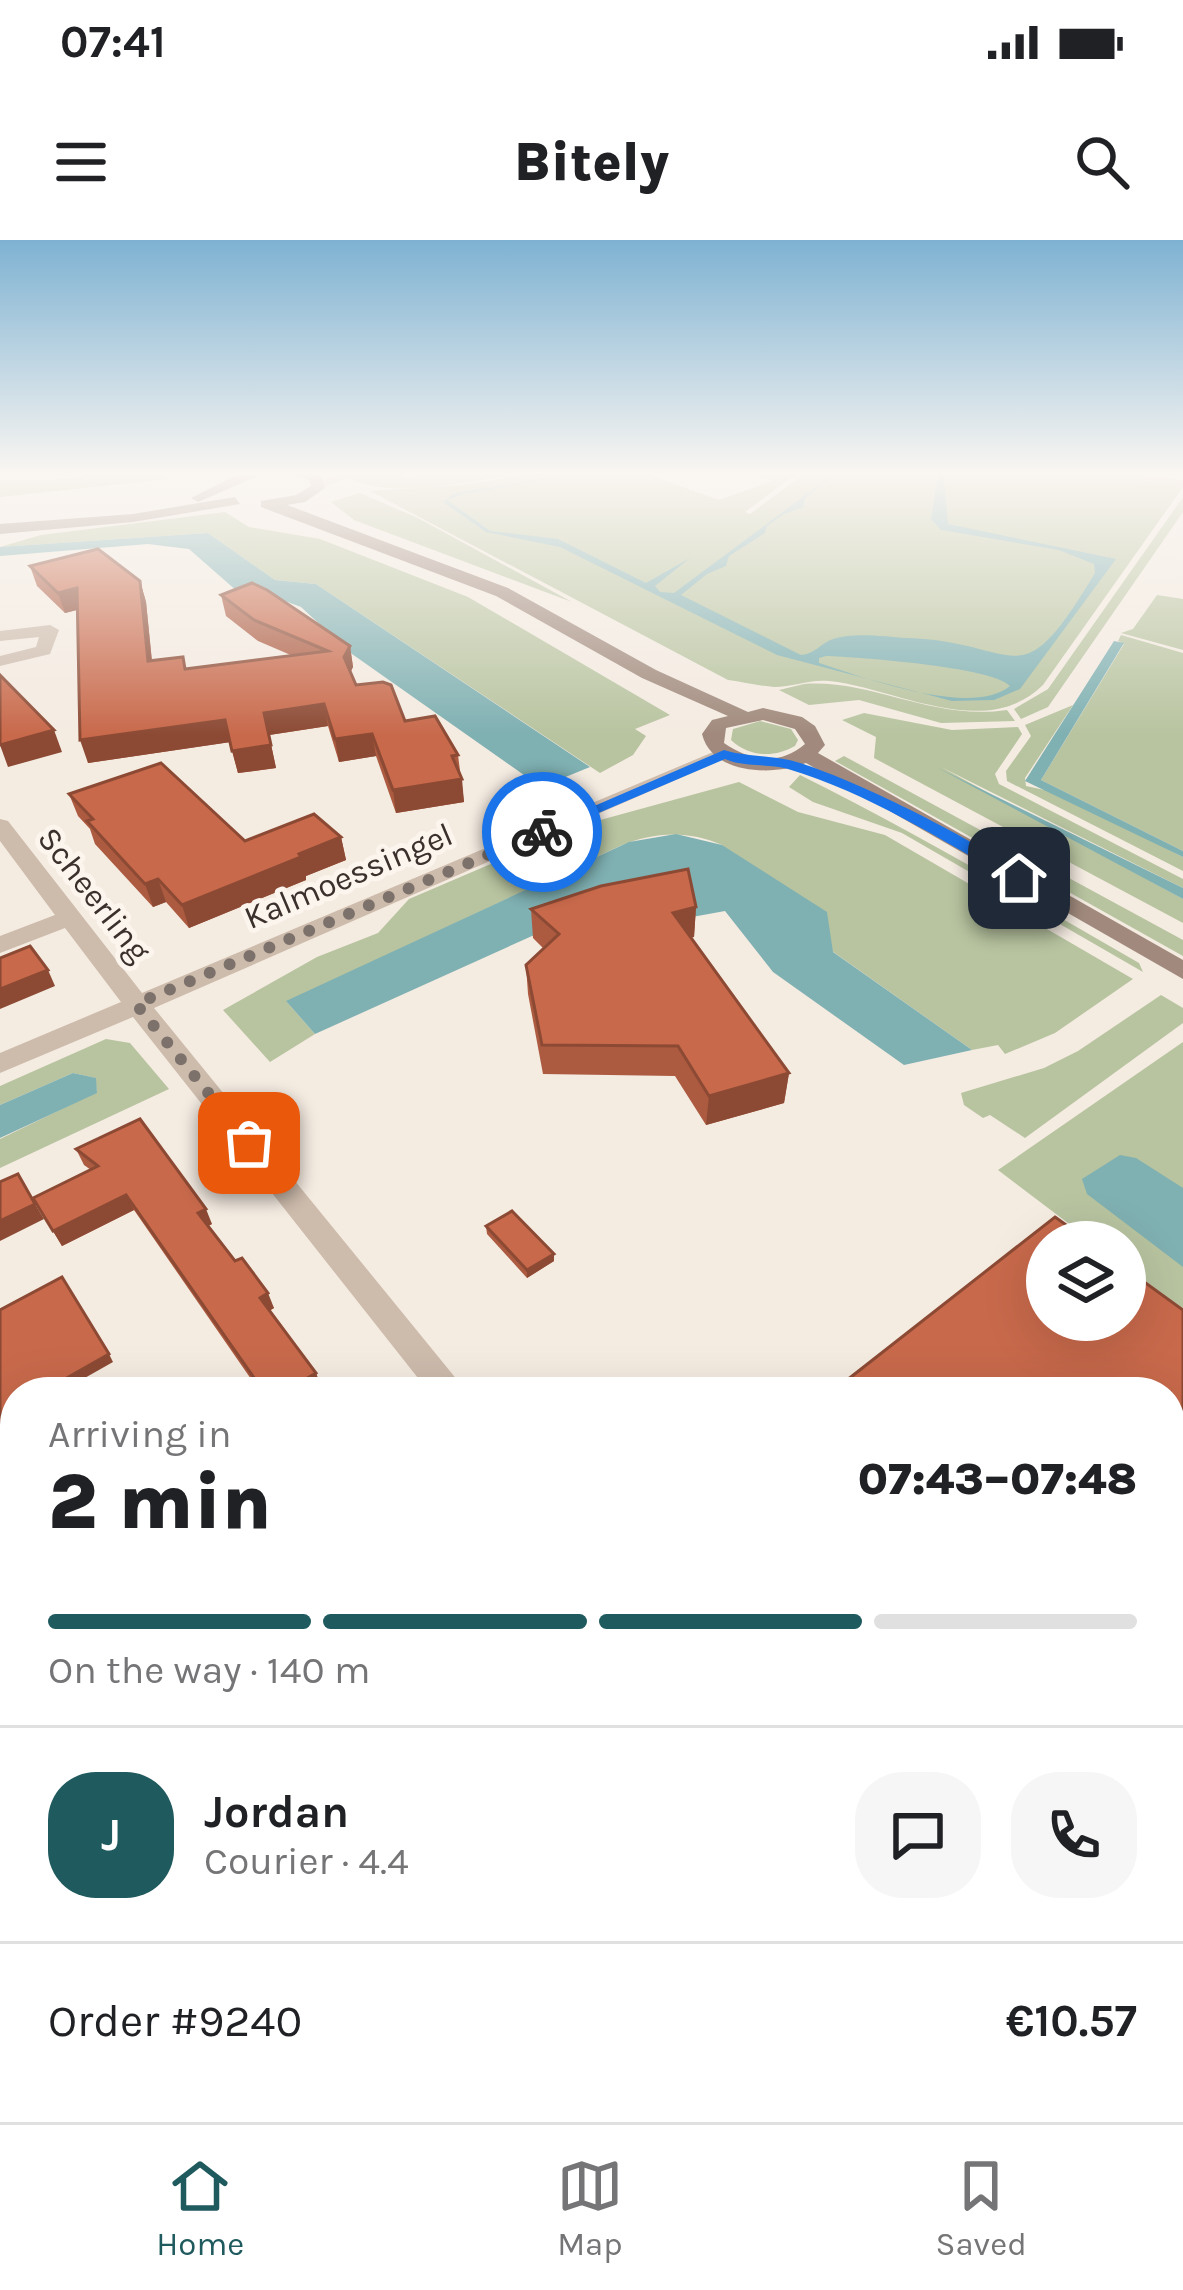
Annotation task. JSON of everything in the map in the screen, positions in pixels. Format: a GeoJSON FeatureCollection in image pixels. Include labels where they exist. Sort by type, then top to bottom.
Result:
{"type":"FeatureCollection","features":[{"type":"Feature","properties":{"kind":"main road"},"geometry":{"type":"LineString","coordinates":[[416,559],[502,592],[649,674],[741,716]]}},
{"type":"Feature","properties":{"kind":"main road"},"geometry":{"type":"LineString","coordinates":[[649,674],[719,724]]}},
{"type":"Feature","properties":{"kind":"main road"},"geometry":{"type":"LineString","coordinates":[[797,760],[815,745],[813,734],[784,717],[741,716],[719,724],[712,734],[715,746],[724,754],[744,762],[797,760],[898,810],[1183,971]]}},
{"type":"Feature","properties":{"kind":"street"},"geometry":{"type":"LineString","coordinates":[[0,636],[50,630],[44,650],[0,661]]}},
{"type":"Feature","properties":{"kind":"street","name":"Kalmoessingel"},"geometry":{"type":"LineString","coordinates":[[0,1064],[724,754]]}},
{"type":"Feature","properties":{"kind":"street","name":"Scheerling"},"geometry":{"type":"LineString","coordinates":[[0,826],[426,1377]]}},
{"type":"Feature","properties":{"kind":"street"},"geometry":{"type":"LineString","coordinates":[[0,945],[69,918]]}},
{"type":"Feature","properties":{"kind":"green space"},"geometry":{"type":"Polygon","coordinates":[[[245,559],[371,559],[468,597],[670,715],[635,729],[646,736],[633,755],[600,773],[316,584],[275,580],[245,559]]]}},
{"type":"Feature","properties":{"kind":"green space"},"geometry":{"type":"Polygon","coordinates":[[[457,559],[493,559],[572,602],[457,559]]]}},
{"type":"Feature","properties":{"kind":"green space"},"geometry":{"type":"Polygon","coordinates":[[[498,559],[1132,559],[1043,685],[1020,701],[995,709],[939,707],[829,681],[774,687],[728,680],[498,559]]]}},
{"type":"Feature","properties":{"kind":"green space"},"geometry":{"type":"Polygon","coordinates":[[[1140,559],[1151,559],[1048,707],[1021,719],[1014,709],[1048,689],[1140,559]]]}},
{"type":"Feature","properties":{"kind":"green space"},"geometry":{"type":"Polygon","coordinates":[[[1157,595],[1183,599],[1183,650],[1121,633],[1133,629],[1157,595]]]}},
{"type":"Feature","properties":{"kind":"green space"},"geometry":{"type":"Polygon","coordinates":[[[1121,635],[1183,653],[1183,851],[1041,780],[1124,644],[1118,641],[1121,635]]]}},
{"type":"Feature","properties":{"kind":"green space"},"geometry":{"type":"Polygon","coordinates":[[[804,684],[854,688],[953,710],[1007,710],[1015,721],[941,723],[859,700],[809,705],[779,690],[804,684]]]}},
{"type":"Feature","properties":{"kind":"green space"},"geometry":{"type":"Polygon","coordinates":[[[1073,705],[1025,778],[1026,786],[1054,792],[1183,857],[1183,871],[1007,781],[1006,771],[1031,736],[1025,725],[1073,705]]]}},
{"type":"Feature","properties":{"kind":"green space"},"geometry":{"type":"Polygon","coordinates":[[[864,713],[952,730],[1018,727],[1022,734],[995,774],[999,784],[1183,879],[1183,888],[941,767],[1183,899],[1183,923],[874,758],[876,737],[842,720],[864,713]]]}},
{"type":"Feature","properties":{"kind":"green space"},"geometry":{"type":"Polygon","coordinates":[[[760,721],[791,729],[798,740],[795,746],[762,754],[731,740],[733,729],[760,721]]]}},
{"type":"Feature","properties":{"kind":"green space"},"geometry":{"type":"Polygon","coordinates":[[[844,756],[1183,940],[1183,956],[835,761],[844,756]]]}},
{"type":"Feature","properties":{"kind":"green space"},"geometry":{"type":"Polygon","coordinates":[[[800,775],[1055,914],[1139,963],[1143,972],[902,833],[813,802],[789,787],[800,775]]]}},
{"type":"Feature","properties":{"kind":"green space"},"geometry":{"type":"Polygon","coordinates":[[[739,782],[798,812],[885,835],[1133,979],[1055,1033],[1005,1054],[998,1045],[972,1050],[832,951],[722,845],[671,835],[620,846],[287,1002],[315,1034],[270,1062],[223,1010],[317,957],[378,933],[409,899],[582,825],[739,782]]]}},
{"type":"Feature","properties":{"kind":"green space"},"geometry":{"type":"Polygon","coordinates":[[[1161,995],[1183,1008],[1183,1023],[1025,1138],[964,1105],[961,1093],[1044,1068],[1161,995]]]}},
{"type":"Feature","properties":{"kind":"green space"},"geometry":{"type":"Polygon","coordinates":[[[106,1039],[130,1043],[169,1089],[0,1168],[0,1139],[97,1092],[95,1078],[73,1073],[0,1105],[0,1086],[106,1039]]]}},
{"type":"Feature","properties":{"kind":"green space"},"geometry":{"type":"Polygon","coordinates":[[[1183,1042],[1183,1309],[1146,1282],[1146,1221],[1065,1221],[998,1170],[1183,1042]]]}},
{"type":"Feature","properties":{"kind":"water"},"geometry":{"type":"Polygon","coordinates":[[[200,559],[245,559],[275,580],[316,584],[590,767],[541,787],[352,654],[301,607],[269,595],[238,592],[200,559]]]}},
{"type":"Feature","properties":{"kind":"water"},"geometry":{"type":"Polygon","coordinates":[[[584,559],[598,559],[646,583],[689,559],[655,586],[660,592],[674,593],[720,559],[728,559],[726,566],[681,595],[801,655],[833,639],[860,635],[945,642],[1016,656],[1032,652],[1049,639],[1069,613],[1095,573],[1094,564],[1081,559],[1116,559],[1020,689],[994,700],[952,701],[918,692],[970,698],[1010,686],[979,673],[866,658],[819,658],[819,663],[872,680],[777,655],[584,559]]]}},
{"type":"Feature","properties":{"kind":"water"},"geometry":{"type":"Polygon","coordinates":[[[1114,641],[1124,643],[1041,780],[1183,851],[1183,857],[1025,781],[1114,641]]]}},
{"type":"Feature","properties":{"kind":"water"},"geometry":{"type":"Polygon","coordinates":[[[938,768],[1183,888],[1183,899],[938,768]]]}},
{"type":"Feature","properties":{"kind":"water"},"geometry":{"type":"Polygon","coordinates":[[[676,834],[722,845],[827,912],[833,952],[972,1050],[904,1065],[773,972],[725,911],[692,917],[599,914],[532,936],[315,1034],[286,1001],[629,842],[676,834]]]}},
{"type":"Feature","properties":{"kind":"water"},"geometry":{"type":"Polygon","coordinates":[[[73,1073],[96,1078],[97,1093],[0,1138],[0,1105],[73,1073]]]}},
{"type":"Feature","properties":{"kind":"water"},"geometry":{"type":"Polygon","coordinates":[[[1120,1155],[1136,1158],[1183,1188],[1183,1267],[1146,1239],[1146,1221],[1123,1221],[1087,1194],[1082,1179],[1120,1155]]]}},
{"type":"Feature","properties":{"kind":"building"},"geometry":{"type":"Polygon","coordinates":[[[59,559],[111,559],[140,581],[148,661],[183,657],[185,669],[328,651],[254,620],[221,595],[252,583],[267,590],[350,646],[344,657],[356,685],[391,685],[405,721],[435,716],[458,755],[452,756],[462,779],[393,790],[372,734],[335,739],[324,704],[264,713],[271,745],[232,751],[225,720],[80,740],[77,588],[58,593],[30,566],[59,559]]]}},
{"type":"Feature","properties":{"kind":"building"},"geometry":{"type":"Polygon","coordinates":[[[0,675],[54,730],[0,745],[0,675]]]}},
{"type":"Feature","properties":{"kind":"building"},"geometry":{"type":"Polygon","coordinates":[[[161,763],[245,841],[314,814],[341,837],[182,905],[158,879],[145,884],[87,821],[93,819],[69,794],[161,763]]]}},
{"type":"Feature","properties":{"kind":"building"},"geometry":{"type":"Polygon","coordinates":[[[688,869],[696,907],[673,913],[789,1073],[709,1096],[678,1046],[542,1045],[526,965],[559,934],[531,909],[601,886],[688,869]]]}},
{"type":"Feature","properties":{"kind":"building"},"geometry":{"type":"Polygon","coordinates":[[[30,946],[48,970],[0,989],[0,958],[30,946]]]}},
{"type":"Feature","properties":{"kind":"building"},"geometry":{"type":"Polygon","coordinates":[[[140,1119],[206,1209],[198,1213],[235,1261],[242,1258],[268,1293],[260,1298],[316,1373],[253,1377],[126,1195],[53,1231],[33,1198],[98,1166],[76,1149],[140,1119]]]}},
{"type":"Feature","properties":{"kind":"building"},"geometry":{"type":"Polygon","coordinates":[[[18,1174],[35,1204],[0,1221],[0,1182],[18,1174]]]}},
{"type":"Feature","properties":{"kind":"building"},"geometry":{"type":"Polygon","coordinates":[[[512,1211],[554,1254],[527,1270],[486,1226],[512,1211]]]}},
{"type":"Feature","properties":{"kind":"building"},"geometry":{"type":"Polygon","coordinates":[[[1026,1240],[1026,1341],[1146,1341],[1146,1283],[1183,1310],[1183,1377],[851,1377],[1026,1240]]]}},
{"type":"Feature","properties":{"kind":"building"},"geometry":{"type":"Polygon","coordinates":[[[62,1277],[109,1354],[68,1377],[0,1377],[0,1310],[62,1277]]]}},
{"type":"Feature","properties":{"kind":"way so far"},"geometry":{"type":"LineString","coordinates":[[249,1143],[136,1004],[542,832]]}},
{"type":"Feature","properties":{"kind":"route"},"geometry":{"type":"LineString","coordinates":[[542,832],[724,754],[744,762],[787,764],[898,810],[1019,878]]}}]}
